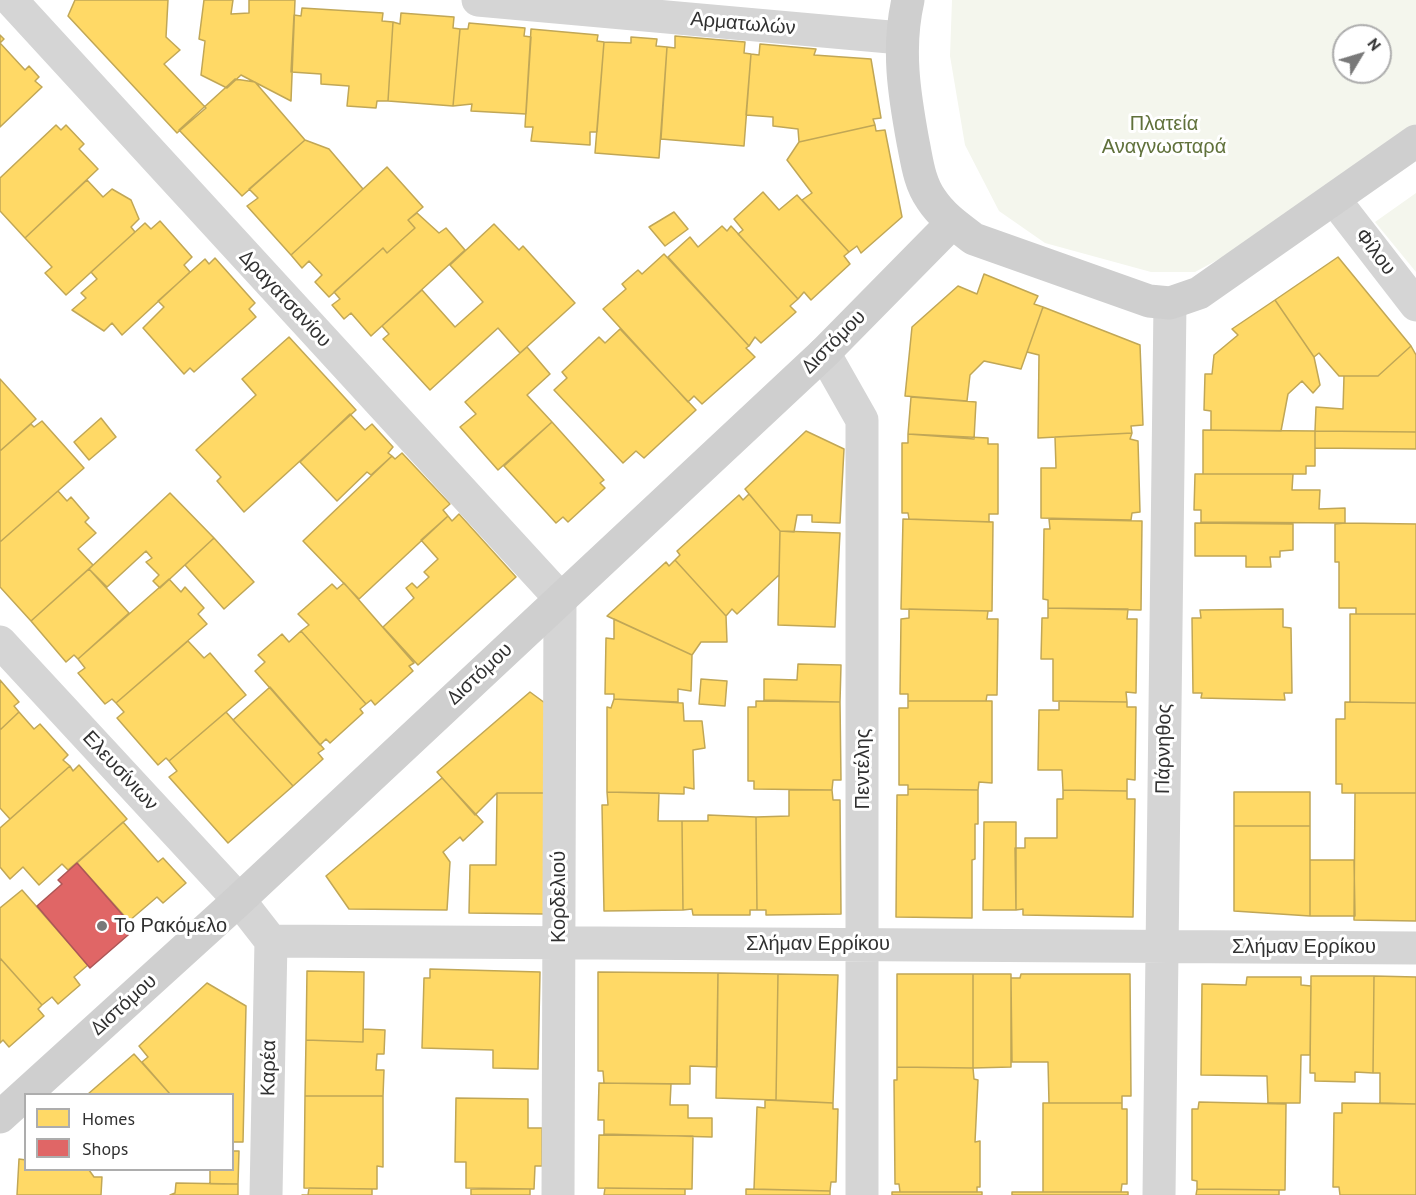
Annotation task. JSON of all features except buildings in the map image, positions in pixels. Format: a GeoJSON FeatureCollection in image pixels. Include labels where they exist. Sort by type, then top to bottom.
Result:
{"type":"FeatureCollection","features":[{"type":"Feature","properties":{"kind":"street","name":"Δραγατσανίου"},"geometry":{"type":"LineString","coordinates":[[11,0],[560,598]]}},
{"type":"Feature","properties":{"kind":"street","name":"Αρματωλών"},"geometry":{"type":"LineString","coordinates":[[478,0],[901,38]]}},
{"type":"Feature","properties":{"kind":"street"},"geometry":{"type":"LineString","coordinates":[[908,0],[901,38],[903,89],[920,177],[930,198],[952,223],[974,239],[1149,301],[1170,303],[1199,294],[1416,141]]}},
{"type":"Feature","properties":{"kind":"street","name":"Φίλου"},"geometry":{"type":"LineString","coordinates":[[1334,199],[1416,305]]}},
{"type":"Feature","properties":{"kind":"street","name":"Διστόμου"},"geometry":{"type":"LineString","coordinates":[[26,1093],[239,900],[824,353],[952,223]]}},
{"type":"Feature","properties":{"kind":"street","name":"Πάρνηθος"},"geometry":{"type":"LineString","coordinates":[[1159,1195],[1170,303]]}},
{"type":"Feature","properties":{"kind":"street","name":"Πεντέλης"},"geometry":{"type":"LineString","coordinates":[[824,353],[862,420],[861,1195]]}},
{"type":"Feature","properties":{"kind":"street","name":"Κορδελιού"},"geometry":{"type":"LineString","coordinates":[[558,1195],[560,598]]}},
{"type":"Feature","properties":{"kind":"street","name":"Ελευσίνιων"},"geometry":{"type":"LineString","coordinates":[[0,642],[239,900]]}},
{"type":"Feature","properties":{"kind":"street"},"geometry":{"type":"LineString","coordinates":[[239,900],[271,941]]}},
{"type":"Feature","properties":{"kind":"street","name":"Σλήμαν Ερρίκου"},"geometry":{"type":"LineString","coordinates":[[271,941],[1416,948]]}},
{"type":"Feature","properties":{"kind":"street","name":"Καρέα"},"geometry":{"type":"LineString","coordinates":[[266,1195],[271,941]]}},
{"type":"Feature","properties":{"kind":"street","name":"Διστόμου"},"geometry":{"type":"LineString","coordinates":[[0,1117],[24,1095]]}},
{"type":"Feature","properties":{"kind":"green space","name":"Πλατεία Αναγνωσταρά"},"geometry":{"type":"Polygon","coordinates":[[[952,0],[1416,0],[1416,124],[1245,245],[1195,272],[1151,272],[1045,243],[999,211],[965,145],[950,56],[952,0]]]}},
{"type":"Feature","properties":{"kind":"green space"},"geometry":{"type":"Polygon","coordinates":[[[1416,193],[1416,272],[1375,222],[1416,193]]]}},
{"type":"Feature","properties":{"kind":"place","name":"Το Ρακόμελο"},"geometry":{"type":"Point","coordinates":[102,926]}}]}
